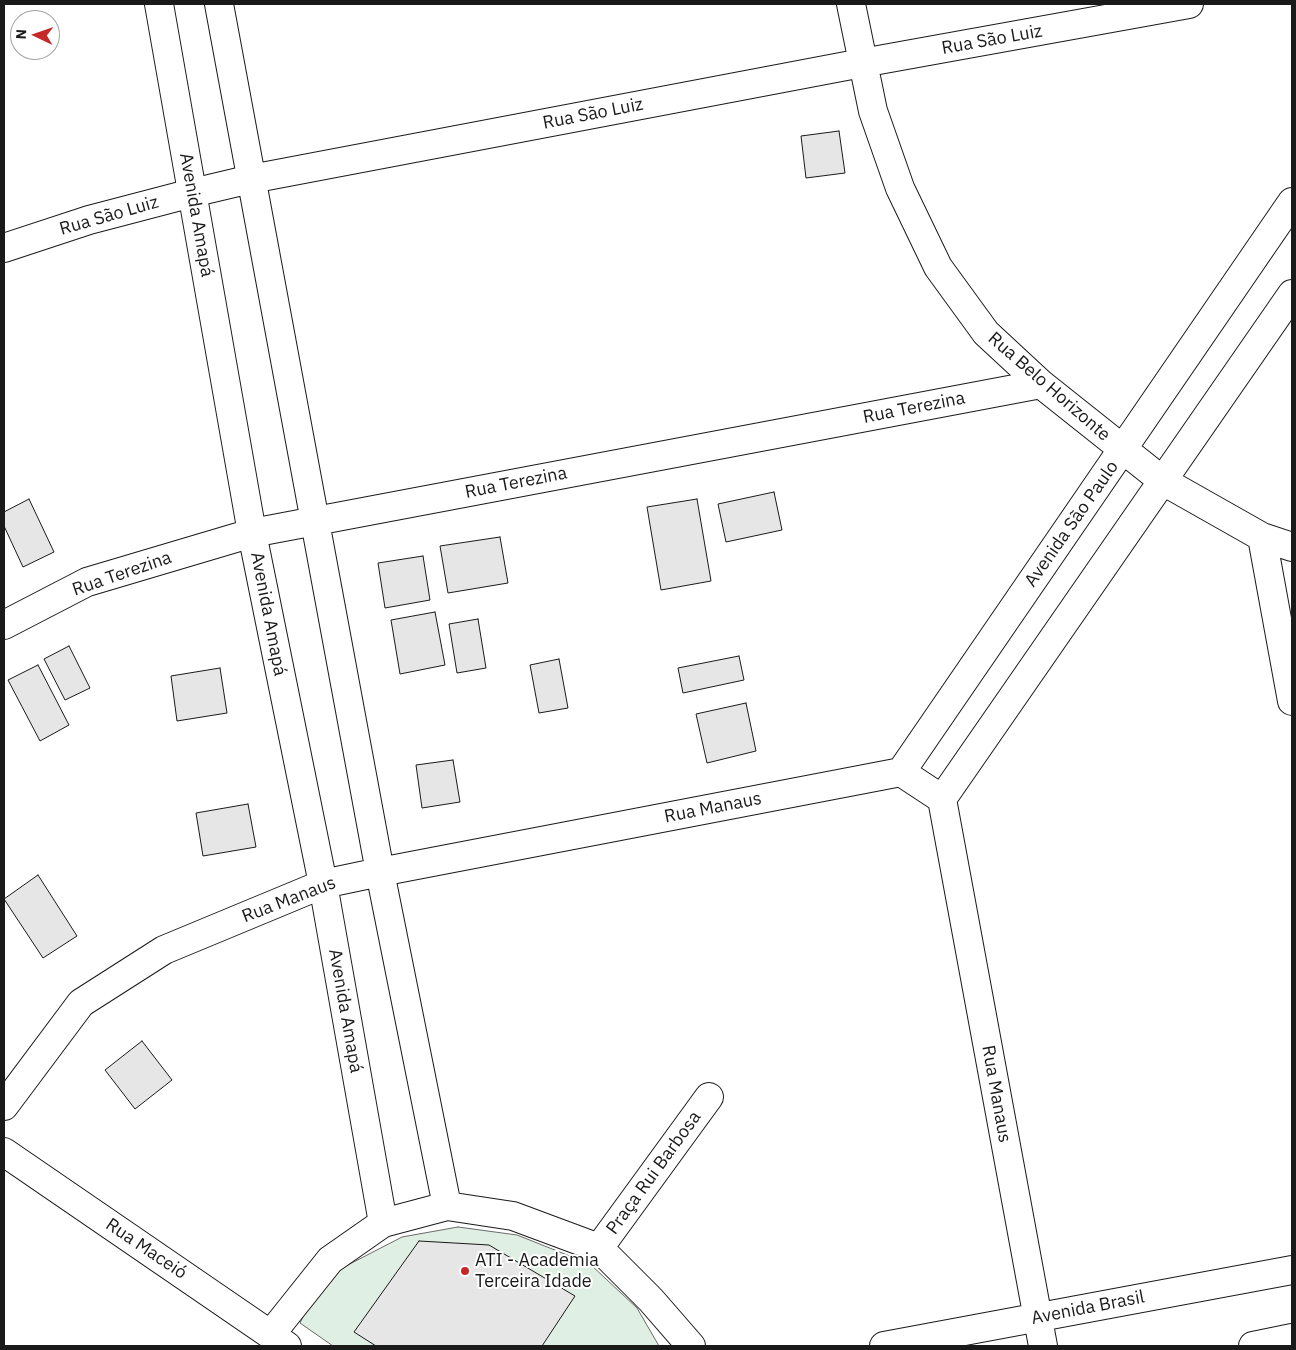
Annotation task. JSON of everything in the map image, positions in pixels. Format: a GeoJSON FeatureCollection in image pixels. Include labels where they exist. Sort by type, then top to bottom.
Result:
{"type":"FeatureCollection","features":[{"type":"Feature","properties":{"kind":"street","name":"Avenida Amapá"},"geometry":{"type":"LineString","coordinates":[[159,4],[252,533],[323,884],[383,1223]]}},
{"type":"Feature","properties":{"kind":"street"},"geometry":{"type":"LineString","coordinates":[[219,4],[380,872],[448,1206]]}},
{"type":"Feature","properties":{"kind":"street","name":"Rua Belo Horizonte"},"geometry":{"type":"LineString","coordinates":[[851,4],[873,111],[900,188],[938,266],[986,334],[1041,384],[1163,481],[1262,538],[1292,547]]}},
{"type":"Feature","properties":{"kind":"street","name":"Rua São Luiz"},"geometry":{"type":"LineString","coordinates":[[4,248],[90,220],[192,192],[251,179],[862,63],[1189,4]]}},
{"type":"Feature","properties":{"kind":"street","name":"Avenida São Paulo"},"geometry":{"type":"LineString","coordinates":[[901,772],[1292,202]]}},
{"type":"Feature","properties":{"kind":"street"},"geometry":{"type":"LineString","coordinates":[[901,772],[942,799],[1292,294]]}},
{"type":"Feature","properties":{"kind":"street","name":"Rua Terezina"},"geometry":{"type":"LineString","coordinates":[[4,625],[87,582],[252,533],[1041,384]]}},
{"type":"Feature","properties":{"kind":"street"},"geometry":{"type":"LineString","coordinates":[[1262,538],[1292,701]]}},
{"type":"Feature","properties":{"kind":"street","name":"Rua Manaus"},"geometry":{"type":"LineString","coordinates":[[4,1106],[81,1003],[164,950],[323,884],[901,772]]}},
{"type":"Feature","properties":{"kind":"street","name":"Rua Manaus"},"geometry":{"type":"LineString","coordinates":[[942,799],[1043,1346]]}},
{"type":"Feature","properties":{"kind":"street","name":"Praça Rui Barbosa"},"geometry":{"type":"LineString","coordinates":[[599,1248],[709,1097]]}},
{"type":"Feature","properties":{"kind":"street","name":"Rua Maceió"},"geometry":{"type":"LineString","coordinates":[[4,1152],[279,1340]]}},
{"type":"Feature","properties":{"kind":"street","name":"Praça Rui Barbosa"},"geometry":{"type":"LineString","coordinates":[[279,1340],[330,1260],[383,1223],[448,1206],[513,1216],[599,1248],[652,1300],[691,1346]]}},
{"type":"Feature","properties":{"kind":"street","name":"Avenida Brasil"},"geometry":{"type":"LineString","coordinates":[[884,1346],[1292,1270]]}},
{"type":"Feature","properties":{"kind":"street"},"geometry":{"type":"LineString","coordinates":[[1253,1346],[1292,1338]]}},
{"type":"Feature","properties":{"kind":"green space"},"geometry":{"type":"Polygon","coordinates":[[[458,1227],[517,1235],[590,1264],[637,1308],[659,1346],[333,1346],[300,1323],[315,1292],[342,1268],[402,1237],[458,1227]]]}},
{"type":"Feature","properties":{"kind":"building"},"geometry":{"type":"Polygon","coordinates":[[[839,131],[845,173],[806,178],[801,136],[839,131]]]}},
{"type":"Feature","properties":{"kind":"building"},"geometry":{"type":"Polygon","coordinates":[[[774,492],[782,530],[726,542],[718,504],[774,492]]]}},
{"type":"Feature","properties":{"kind":"building"},"geometry":{"type":"Polygon","coordinates":[[[29,499],[54,552],[23,567],[4,526],[4,512],[29,499]]]}},
{"type":"Feature","properties":{"kind":"building"},"geometry":{"type":"Polygon","coordinates":[[[697,499],[711,581],[661,590],[647,507],[697,499]]]}},
{"type":"Feature","properties":{"kind":"building"},"geometry":{"type":"Polygon","coordinates":[[[500,537],[508,583],[448,593],[440,546],[500,537]]]}},
{"type":"Feature","properties":{"kind":"building"},"geometry":{"type":"Polygon","coordinates":[[[423,556],[430,600],[385,608],[378,563],[423,556]]]}},
{"type":"Feature","properties":{"kind":"building"},"geometry":{"type":"Polygon","coordinates":[[[435,612],[445,665],[400,674],[391,620],[435,612]]]}},
{"type":"Feature","properties":{"kind":"building"},"geometry":{"type":"Polygon","coordinates":[[[478,619],[486,668],[457,673],[449,624],[478,619]]]}},
{"type":"Feature","properties":{"kind":"building"},"geometry":{"type":"Polygon","coordinates":[[[69,646],[90,688],[65,700],[44,659],[69,646]]]}},
{"type":"Feature","properties":{"kind":"building"},"geometry":{"type":"Polygon","coordinates":[[[739,656],[744,680],[683,693],[678,668],[739,656]]]}},
{"type":"Feature","properties":{"kind":"building"},"geometry":{"type":"Polygon","coordinates":[[[559,659],[568,708],[539,713],[530,665],[559,659]]]}},
{"type":"Feature","properties":{"kind":"building"},"geometry":{"type":"Polygon","coordinates":[[[38,665],[69,725],[40,741],[8,680],[38,665]]]}},
{"type":"Feature","properties":{"kind":"building"},"geometry":{"type":"Polygon","coordinates":[[[220,668],[227,713],[177,721],[171,676],[220,668]]]}},
{"type":"Feature","properties":{"kind":"building"},"geometry":{"type":"Polygon","coordinates":[[[746,703],[756,751],[707,763],[696,714],[746,703]]]}},
{"type":"Feature","properties":{"kind":"building"},"geometry":{"type":"Polygon","coordinates":[[[453,760],[460,802],[422,808],[416,765],[453,760]]]}},
{"type":"Feature","properties":{"kind":"building"},"geometry":{"type":"Polygon","coordinates":[[[248,804],[256,847],[203,856],[196,813],[248,804]]]}},
{"type":"Feature","properties":{"kind":"building"},"geometry":{"type":"Polygon","coordinates":[[[38,875],[77,936],[43,958],[4,899],[38,875]]]}},
{"type":"Feature","properties":{"kind":"building"},"geometry":{"type":"Polygon","coordinates":[[[142,1041],[172,1080],[135,1109],[105,1070],[142,1041]]]}},
{"type":"Feature","properties":{"kind":"building","name":"ATI - Academia Terceira Idade"},"geometry":{"type":"Polygon","coordinates":[[[419,1241],[489,1245],[575,1296],[542,1346],[376,1346],[354,1332],[419,1241]]]}},
{"type":"Feature","properties":{"kind":"place","name":"ATI - Academia Terceira Idade"},"geometry":{"type":"Point","coordinates":[465,1271]}}]}
